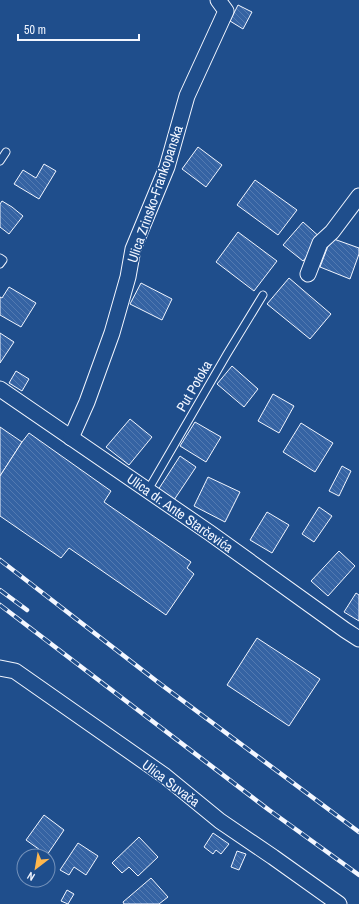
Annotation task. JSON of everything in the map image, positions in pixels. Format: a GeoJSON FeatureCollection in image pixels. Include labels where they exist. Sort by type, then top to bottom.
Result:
{"type":"FeatureCollection","features":[{"type":"Feature","properties":{"kind":"street","name":"Ulica Zrinsko-Frankopanska"},"geometry":{"type":"LineString","coordinates":[[71,438],[87,402],[112,333],[128,277],[133,249],[167,167],[187,96],[226,11],[218,0]]}},
{"type":"Feature","properties":{"kind":"street"},"geometry":{"type":"LineString","coordinates":[[308,274],[320,243],[332,232],[359,196]]}},
{"type":"Feature","properties":{"kind":"street","name":"Ulica dr. Ante Starčevića"},"geometry":{"type":"LineString","coordinates":[[0,389],[148,490],[359,639]]}},
{"type":"Feature","properties":{"kind":"street"},"geometry":{"type":"LineString","coordinates":[[346,630],[359,623]]}},
{"type":"Feature","properties":{"kind":"street","name":"Ulica Suvača"},"geometry":{"type":"LineString","coordinates":[[0,668],[15,671],[165,776],[220,821],[339,904]]}},
{"type":"Feature","properties":{"kind":"lane"},"geometry":{"type":"LineString","coordinates":[[0,161],[6,152]]}},
{"type":"Feature","properties":{"kind":"lane"},"geometry":{"type":"LineString","coordinates":[[0,258],[3,260],[0,264]]}},
{"type":"Feature","properties":{"kind":"lane","name":"Put Potoka"},"geometry":{"type":"LineString","coordinates":[[148,490],[263,295]]}},
{"type":"Feature","properties":{"kind":"building"},"geometry":{"type":"Polygon","coordinates":[[[238,5],[252,12],[243,29],[230,21],[238,5]]]}},
{"type":"Feature","properties":{"kind":"building"},"geometry":{"type":"Polygon","coordinates":[[[198,147],[222,165],[206,187],[182,169],[198,147]]]}},
{"type":"Feature","properties":{"kind":"building"},"geometry":{"type":"Polygon","coordinates":[[[44,164],[56,171],[39,199],[14,184],[23,170],[36,178],[44,164]]]}},
{"type":"Feature","properties":{"kind":"building"},"geometry":{"type":"Polygon","coordinates":[[[255,180],[297,210],[278,235],[237,205],[255,180]]]}},
{"type":"Feature","properties":{"kind":"building"},"geometry":{"type":"Polygon","coordinates":[[[2,201],[23,216],[9,234],[0,227],[0,204],[2,201]]]}},
{"type":"Feature","properties":{"kind":"building"},"geometry":{"type":"Polygon","coordinates":[[[303,222],[322,239],[303,261],[283,245],[303,222]]]}},
{"type":"Feature","properties":{"kind":"building"},"geometry":{"type":"Polygon","coordinates":[[[238,232],[277,261],[254,291],[216,262],[238,232]]]}},
{"type":"Feature","properties":{"kind":"building"},"geometry":{"type":"Polygon","coordinates":[[[331,238],[359,248],[359,254],[350,279],[320,267],[331,238]]]}},
{"type":"Feature","properties":{"kind":"building"},"geometry":{"type":"Polygon","coordinates":[[[289,278],[331,314],[310,339],[267,304],[289,278]]]}},
{"type":"Feature","properties":{"kind":"building"},"geometry":{"type":"Polygon","coordinates":[[[141,283],[172,299],[162,320],[130,304],[141,283]]]}},
{"type":"Feature","properties":{"kind":"building"},"geometry":{"type":"Polygon","coordinates":[[[9,287],[36,303],[21,327],[0,315],[0,297],[2,298],[9,287]]]}},
{"type":"Feature","properties":{"kind":"building"},"geometry":{"type":"Polygon","coordinates":[[[0,333],[14,342],[0,363],[0,333]]]}},
{"type":"Feature","properties":{"kind":"building"},"geometry":{"type":"Polygon","coordinates":[[[232,366],[258,389],[244,407],[217,384],[232,366]]]}},
{"type":"Feature","properties":{"kind":"building"},"geometry":{"type":"Polygon","coordinates":[[[16,371],[29,379],[22,391],[9,383],[16,371]]]}},
{"type":"Feature","properties":{"kind":"building"},"geometry":{"type":"Polygon","coordinates":[[[273,394],[294,406],[279,433],[258,421],[273,394]]]}},
{"type":"Feature","properties":{"kind":"building"},"geometry":{"type":"Polygon","coordinates":[[[130,419],[152,437],[129,465],[106,447],[130,419]]]}},
{"type":"Feature","properties":{"kind":"building"},"geometry":{"type":"Polygon","coordinates":[[[195,422],[221,437],[206,462],[180,446],[195,422]]]}},
{"type":"Feature","properties":{"kind":"building"},"geometry":{"type":"Polygon","coordinates":[[[301,423],[333,443],[315,472],[283,452],[301,423]]]}},
{"type":"Feature","properties":{"kind":"building"},"geometry":{"type":"Polygon","coordinates":[[[0,427],[22,442],[0,476],[0,427]]]}},
{"type":"Feature","properties":{"kind":"building"},"geometry":{"type":"Polygon","coordinates":[[[29,433],[111,491],[104,502],[191,562],[187,568],[194,574],[166,615],[69,548],[61,558],[0,516],[0,476],[29,433]]]}},
{"type":"Feature","properties":{"kind":"building"},"geometry":{"type":"Polygon","coordinates":[[[180,456],[196,467],[174,500],[158,490],[180,456]]]}},
{"type":"Feature","properties":{"kind":"building"},"geometry":{"type":"Polygon","coordinates":[[[342,466],[351,471],[339,496],[329,491],[342,466]]]}},
{"type":"Feature","properties":{"kind":"building"},"geometry":{"type":"Polygon","coordinates":[[[208,477],[240,492],[225,522],[194,506],[208,477]]]}},
{"type":"Feature","properties":{"kind":"building"},"geometry":{"type":"Polygon","coordinates":[[[319,507],[332,516],[314,542],[302,534],[319,507]]]}},
{"type":"Feature","properties":{"kind":"building"},"geometry":{"type":"Polygon","coordinates":[[[267,512],[289,525],[272,553],[250,540],[267,512]]]}},
{"type":"Feature","properties":{"kind":"building"},"geometry":{"type":"Polygon","coordinates":[[[339,551],[355,566],[328,596],[311,581],[339,551]]]}},
{"type":"Feature","properties":{"kind":"building"},"geometry":{"type":"Polygon","coordinates":[[[356,593],[359,595],[359,621],[344,612],[356,593]]]}},
{"type":"Feature","properties":{"kind":"building"},"geometry":{"type":"Polygon","coordinates":[[[257,638],[320,679],[289,726],[227,685],[257,638]]]}},
{"type":"Feature","properties":{"kind":"building"},"geometry":{"type":"Polygon","coordinates":[[[44,815],[64,830],[52,848],[37,848],[26,840],[44,815]]]}},
{"type":"Feature","properties":{"kind":"building"},"geometry":{"type":"Polygon","coordinates":[[[213,833],[229,844],[221,854],[216,850],[213,854],[204,847],[213,833]]]}},
{"type":"Feature","properties":{"kind":"building"},"geometry":{"type":"Polygon","coordinates":[[[139,837],[158,857],[138,876],[129,867],[122,873],[112,863],[139,837]]]}},
{"type":"Feature","properties":{"kind":"building"},"geometry":{"type":"Polygon","coordinates":[[[78,843],[98,856],[86,875],[74,867],[69,875],[60,870],[78,843]]]}},
{"type":"Feature","properties":{"kind":"building"},"geometry":{"type":"Polygon","coordinates":[[[237,851],[246,854],[239,870],[231,867],[237,851]]]}},
{"type":"Feature","properties":{"kind":"building"},"geometry":{"type":"Polygon","coordinates":[[[151,878],[168,897],[159,904],[124,904],[123,902],[151,878]]]}},
{"type":"Feature","properties":{"kind":"building"},"geometry":{"type":"Polygon","coordinates":[[[67,890],[74,894],[68,904],[61,901],[67,890]]]}},
{"type":"Feature","properties":{"kind":"railway"},"geometry":{"type":"LineString","coordinates":[[0,560],[159,683],[359,832]]}},
{"type":"Feature","properties":{"kind":"railway"},"geometry":{"type":"LineString","coordinates":[[0,590],[27,610]]}},
{"type":"Feature","properties":{"kind":"railway"},"geometry":{"type":"LineString","coordinates":[[0,605],[269,810],[359,875]]}}]}
